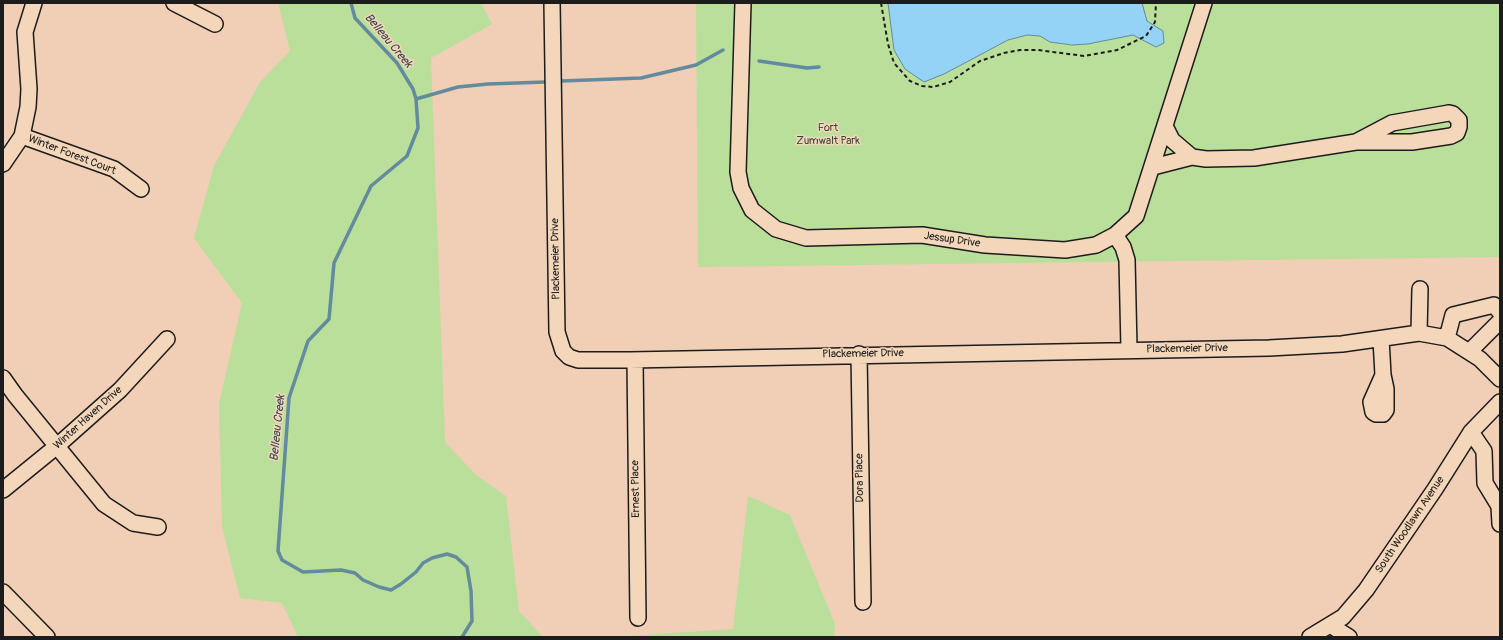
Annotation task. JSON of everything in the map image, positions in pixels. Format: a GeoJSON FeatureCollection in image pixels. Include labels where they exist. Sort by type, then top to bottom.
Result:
{"type":"FeatureCollection","features":[{"type":"Feature","properties":{"kind":"street"},"geometry":{"type":"LineString","coordinates":[[3,164],[22,136],[28,107],[29,89],[25,32],[34,3]]}},
{"type":"Feature","properties":{"kind":"street"},"geometry":{"type":"LineString","coordinates":[[174,3],[215,24]]}},
{"type":"Feature","properties":{"kind":"street","name":"Plackemeier Drive"},"geometry":{"type":"LineString","coordinates":[[552,3],[557,322],[558,341],[563,351],[569,357],[578,360],[634,360],[859,354],[1269,348],[1342,344],[1419,333],[1447,338],[1470,351],[1500,379]]}},
{"type":"Feature","properties":{"kind":"street","name":"Jessup Drive"},"geometry":{"type":"LineString","coordinates":[[743,3],[738,172],[741,188],[752,210],[776,229],[806,238],[922,235],[985,245],[1066,250],[1096,245],[1115,236],[1136,216],[1153,167],[1204,3]]}},
{"type":"Feature","properties":{"kind":"street"},"geometry":{"type":"LineString","coordinates":[[1165,126],[1172,140],[1183,152],[1192,157],[1206,159],[1254,158],[1356,142],[1412,142],[1451,136],[1457,133],[1460,127],[1459,120],[1453,114],[1449,113],[1392,123],[1356,142]]}},
{"type":"Feature","properties":{"kind":"street","name":"Winter Forest Court"},"geometry":{"type":"LineString","coordinates":[[22,136],[114,169],[141,189]]}},
{"type":"Feature","properties":{"kind":"street"},"geometry":{"type":"LineString","coordinates":[[1153,167],[1192,157]]}},
{"type":"Feature","properties":{"kind":"street"},"geometry":{"type":"LineString","coordinates":[[1115,236],[1123,247],[1127,260],[1129,350]]}},
{"type":"Feature","properties":{"kind":"street"},"geometry":{"type":"LineString","coordinates":[[1419,333],[1420,289]]}},
{"type":"Feature","properties":{"kind":"street"},"geometry":{"type":"LineString","coordinates":[[1447,338],[1453,315],[1494,305],[1500,312]]}},
{"type":"Feature","properties":{"kind":"street"},"geometry":{"type":"LineString","coordinates":[[1470,351],[1500,321]]}},
{"type":"Feature","properties":{"kind":"street","name":"Winter Haven Drive"},"geometry":{"type":"LineString","coordinates":[[3,490],[57,446],[120,390],[167,339]]}},
{"type":"Feature","properties":{"kind":"street"},"geometry":{"type":"LineString","coordinates":[[1381,339],[1383,375]]}},
{"type":"Feature","properties":{"kind":"street","name":"Dora Place"},"geometry":{"type":"LineString","coordinates":[[859,354],[863,602]]}},
{"type":"Feature","properties":{"kind":"street","name":"Ernest Place"},"geometry":{"type":"LineString","coordinates":[[634,360],[638,618]]}},
{"type":"Feature","properties":{"kind":"street"},"geometry":{"type":"LineString","coordinates":[[3,378],[15,395],[104,504],[133,523],[158,527]]}},
{"type":"Feature","properties":{"kind":"street","name":"South Woodlawn Avenue"},"geometry":{"type":"LineString","coordinates":[[1310,637],[1343,617],[1366,590],[1435,489],[1470,432],[1500,402]]}},
{"type":"Feature","properties":{"kind":"street"},"geometry":{"type":"LineString","coordinates":[[1470,432],[1484,451],[1486,483],[1499,506],[1500,524]]}},
{"type":"Feature","properties":{"kind":"street"},"geometry":{"type":"LineString","coordinates":[[3,592],[47,637]]}},
{"type":"Feature","properties":{"kind":"street"},"geometry":{"type":"LineString","coordinates":[[1330,624],[1349,637]]}},
{"type":"Feature","properties":{"kind":"path"},"geometry":{"type":"LineString","coordinates":[[881,3],[888,44],[894,63],[910,81],[922,86],[933,88],[950,82],[980,61],[1004,53],[1020,50],[1038,50],[1084,56],[1117,50],[1146,36],[1155,22],[1156,3]]}},
{"type":"Feature","properties":{"kind":"green space"},"geometry":{"type":"Polygon","coordinates":[[[278,3],[481,3],[492,24],[431,58],[445,442],[476,475],[506,496],[519,611],[543,637],[298,637],[282,603],[240,598],[222,527],[219,404],[242,303],[194,238],[214,166],[260,82],[290,51],[278,3]]]}},
{"type":"Feature","properties":{"kind":"green space","name":"Fort Zumwalt Park"},"geometry":{"type":"Polygon","coordinates":[[[696,3],[1500,3],[1500,257],[698,267],[696,3]]]}},
{"type":"Feature","properties":{"kind":"green space"},"geometry":{"type":"Polygon","coordinates":[[[748,496],[790,515],[835,624],[834,637],[614,637],[733,629],[748,496]]]}},
{"type":"Feature","properties":{"kind":"water"},"geometry":{"type":"Polygon","coordinates":[[[888,3],[1142,3],[1147,21],[1163,31],[1164,43],[1156,47],[1133,35],[1088,44],[1072,45],[1050,42],[1040,36],[1027,35],[1008,40],[944,74],[924,82],[905,69],[894,50],[888,3]]]}},
{"type":"Feature","properties":{"kind":"waterway","name":"Belleau Creek"},"geometry":{"type":"LineString","coordinates":[[351,3],[355,18],[397,63],[413,89],[416,99],[418,128],[407,156],[371,186],[334,263],[329,319],[308,341],[289,398],[278,551],[282,560],[303,572],[341,570],[355,573],[363,580],[379,587],[391,590],[416,572],[423,563],[432,558],[447,554],[456,557],[467,567],[471,591],[472,621],[462,637]]}},
{"type":"Feature","properties":{"kind":"waterway"},"geometry":{"type":"LineString","coordinates":[[561,81],[641,78],[696,65],[723,50]]}},
{"type":"Feature","properties":{"kind":"waterway"},"geometry":{"type":"LineString","coordinates":[[759,61],[807,68],[819,67]]}},
{"type":"Feature","properties":{"kind":"waterway"},"geometry":{"type":"LineString","coordinates":[[416,99],[458,87],[488,84],[545,82]]}}]}
